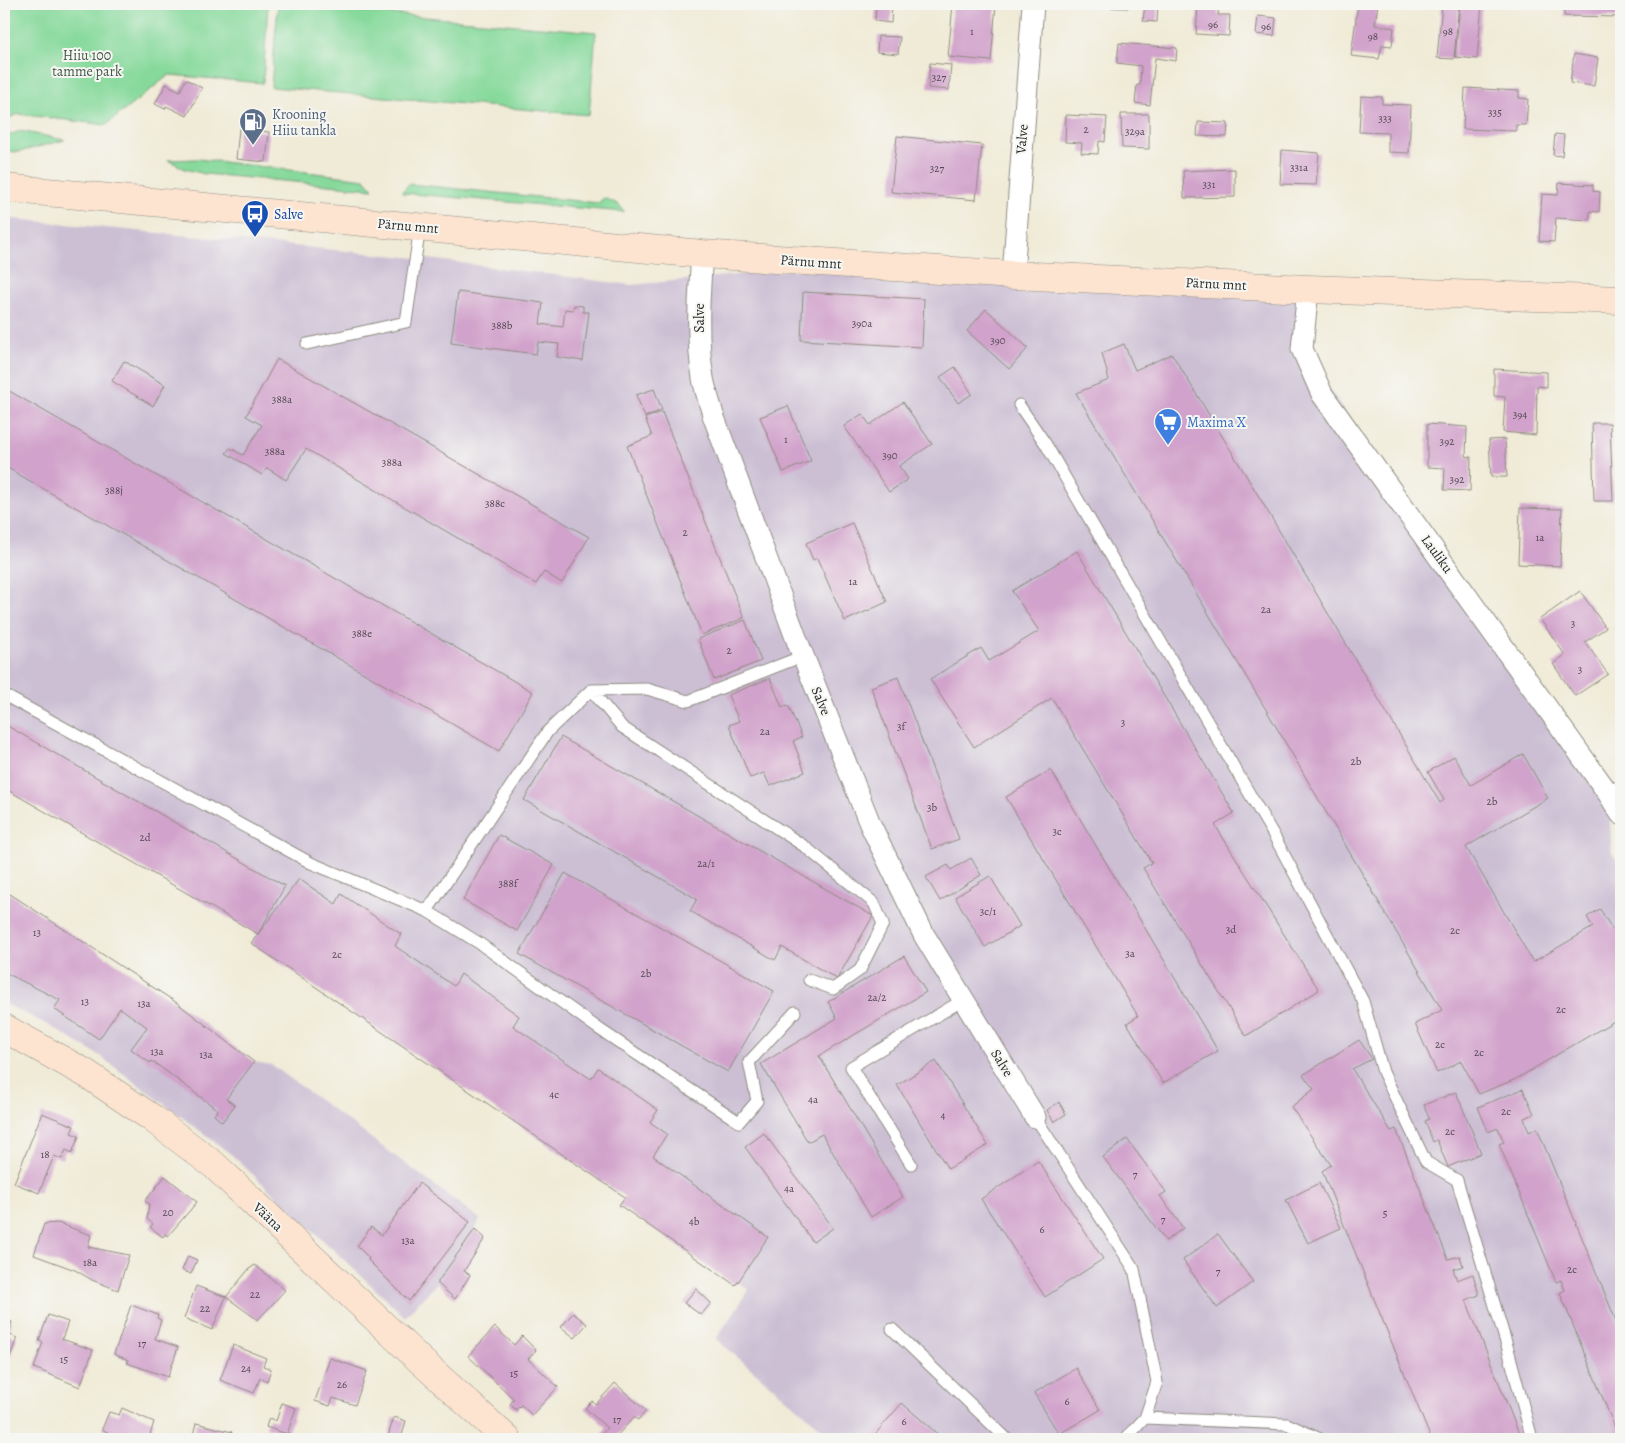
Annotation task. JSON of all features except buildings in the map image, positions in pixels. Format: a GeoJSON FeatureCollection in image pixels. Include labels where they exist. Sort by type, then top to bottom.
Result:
{"type":"FeatureCollection","features":[{"type":"Feature","properties":{"kind":"main road","name":"Pärnu mnt"},"geometry":{"type":"LineString","coordinates":[[4,188],[702,254],[1013,274],[1308,289],[1621,300]]}},
{"type":"Feature","properties":{"kind":"main road","name":"Vääna"},"geometry":{"type":"LineString","coordinates":[[4,1028],[87,1074],[152,1118],[214,1165],[408,1349],[507,1439]]}},
{"type":"Feature","properties":{"kind":"street","name":"Valve"},"geometry":{"type":"LineString","coordinates":[[1013,274],[1033,4]]}},
{"type":"Feature","properties":{"kind":"street","name":"Salve"},"geometry":{"type":"LineString","coordinates":[[702,254],[698,311],[703,378],[713,415],[803,656],[870,824],[924,935],[1035,1117]]}},
{"type":"Feature","properties":{"kind":"street","name":"Lauliku"},"geometry":{"type":"LineString","coordinates":[[1308,289],[1302,349],[1322,394],[1615,793],[1621,814]]}},
{"type":"Feature","properties":{"kind":"lane"},"geometry":{"type":"LineString","coordinates":[[306,344],[406,322],[420,227]]}},
{"type":"Feature","properties":{"kind":"lane"},"geometry":{"type":"LineString","coordinates":[[1019,405],[1046,443],[1273,834],[1363,1001],[1383,1072],[1426,1162],[1457,1180],[1508,1349],[1532,1439]]}},
{"type":"Feature","properties":{"kind":"lane"},"geometry":{"type":"LineString","coordinates":[[427,911],[548,731],[591,690],[647,689],[688,701],[803,656]]}},
{"type":"Feature","properties":{"kind":"lane"},"geometry":{"type":"LineString","coordinates":[[591,690],[622,727],[804,846],[874,903],[883,924],[860,970],[833,989],[809,980]]}},
{"type":"Feature","properties":{"kind":"lane"},"geometry":{"type":"LineString","coordinates":[[4,695],[311,863],[427,911],[479,943],[599,1029],[739,1122],[757,1101],[749,1062],[795,1012]]}},
{"type":"Feature","properties":{"kind":"lane"},"geometry":{"type":"LineString","coordinates":[[911,1164],[852,1067],[963,1000]]}},
{"type":"Feature","properties":{"kind":"lane"},"geometry":{"type":"LineString","coordinates":[[1035,1117],[1134,1269],[1156,1382],[1145,1418],[1125,1439]]}},
{"type":"Feature","properties":{"kind":"lane"},"geometry":{"type":"LineString","coordinates":[[892,1329],[1007,1439]]}},
{"type":"Feature","properties":{"kind":"lane"},"geometry":{"type":"LineString","coordinates":[[1145,1418],[1288,1424],[1320,1439]]}},
{"type":"Feature","properties":{"kind":"shaded area"},"geometry":{"type":"Polygon","coordinates":[[[4,218],[438,260],[631,285],[853,264],[1308,289],[1302,349],[1608,793],[1612,853],[1621,866],[1621,1439],[834,1439],[716,1339],[749,1290],[738,1282],[735,1285],[619,1205],[625,1197],[251,943],[257,934],[4,788],[4,218]]]}},
{"type":"Feature","properties":{"kind":"shaded area"},"geometry":{"type":"Polygon","coordinates":[[[4,890],[177,1003],[254,1062],[272,1065],[480,1219],[437,1283],[405,1317],[232,1155],[100,1056],[48,1025],[4,1003],[4,890]]]}},
{"type":"Feature","properties":{"kind":"green space","name":"Hiiu 100 tamme park"},"geometry":{"type":"Polygon","coordinates":[[[4,4],[268,4],[263,83],[169,75],[106,125],[18,114],[4,120],[4,4]]]}},
{"type":"Feature","properties":{"kind":"green space"},"geometry":{"type":"Polygon","coordinates":[[[278,4],[596,32],[589,115],[271,87],[278,4]]]}},
{"type":"Feature","properties":{"kind":"green space"},"geometry":{"type":"Polygon","coordinates":[[[20,131],[65,140],[19,152],[4,151],[4,137],[20,131]]]}},
{"type":"Feature","properties":{"kind":"green space"},"geometry":{"type":"Polygon","coordinates":[[[198,159],[365,179],[373,189],[205,174],[185,169],[168,160],[198,159]]]}},
{"type":"Feature","properties":{"kind":"green space"},"geometry":{"type":"Polygon","coordinates":[[[409,184],[598,203],[604,198],[618,205],[624,212],[402,193],[409,184]]]}},
{"type":"Feature","properties":{"kind":"place","name":"Krooning Hiiu tankla"},"geometry":{"type":"Point","coordinates":[253,146]}},
{"type":"Feature","properties":{"kind":"place","name":"Salve"},"geometry":{"type":"Point","coordinates":[255,238]}},
{"type":"Feature","properties":{"kind":"place","name":"Maxima X"},"geometry":{"type":"Point","coordinates":[1168,446]}}]}
